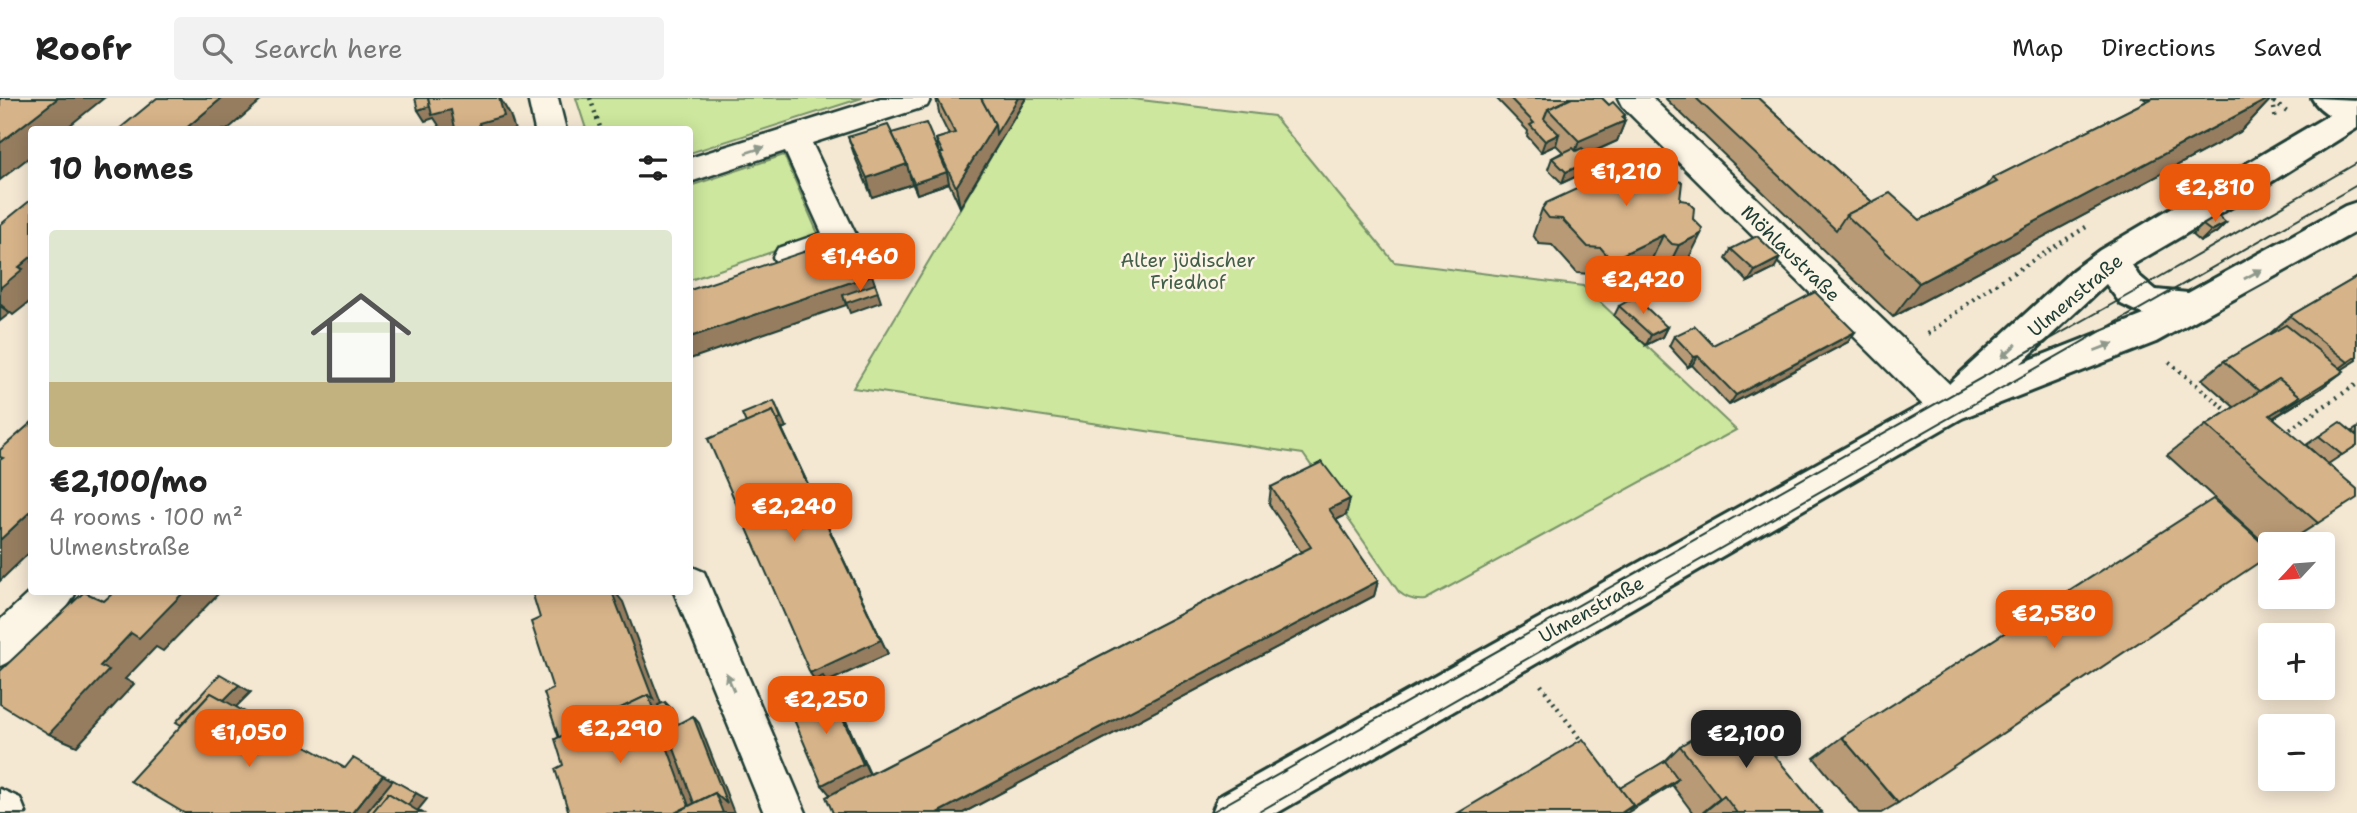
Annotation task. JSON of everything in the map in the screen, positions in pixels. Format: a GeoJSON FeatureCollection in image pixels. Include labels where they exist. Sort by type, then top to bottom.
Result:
{"type":"FeatureCollection","features":[{"type":"Feature","properties":{"kind":"main road","name":"Ulmenstraße"},"geometry":{"type":"LineString","coordinates":[[1949,407],[2085,281],[2112,261],[2221,197],[2349,110]]}},
{"type":"Feature","properties":{"kind":"main road","name":"Ulmenstraße"},"geometry":{"type":"LineString","coordinates":[[1234,813],[1949,407],[2137,334],[2193,307],[2357,215]]}},
{"type":"Feature","properties":{"kind":"main road"},"geometry":{"type":"LineString","coordinates":[[2112,261],[2120,280],[2132,293],[2150,304],[2193,307]]}},
{"type":"Feature","properties":{"kind":"street"},"geometry":{"type":"LineString","coordinates":[[543,98],[550,126]]}},
{"type":"Feature","properties":{"kind":"street"},"geometry":{"type":"LineString","coordinates":[[693,169],[916,98]]}},
{"type":"Feature","properties":{"kind":"street","name":"Möhlaustraße"},"geometry":{"type":"LineString","coordinates":[[1633,98],[1949,407]]}},
{"type":"Feature","properties":{"kind":"street"},"geometry":{"type":"LineString","coordinates":[[765,265],[841,239],[794,137]]}},
{"type":"Feature","properties":{"kind":"street"},"geometry":{"type":"LineString","coordinates":[[693,591],[785,813]]}},
{"type":"Feature","properties":{"kind":"street"},"geometry":{"type":"LineString","coordinates":[[0,646],[53,595]]}},
{"type":"Feature","properties":{"kind":"street"},"geometry":{"type":"LineString","coordinates":[[0,810],[5,813]]}},
{"type":"Feature","properties":{"kind":"path"},"geometry":{"type":"LineString","coordinates":[[590,98],[600,126]]}},
{"type":"Feature","properties":{"kind":"path"},"geometry":{"type":"LineString","coordinates":[[2271,99],[2278,98]]}},
{"type":"Feature","properties":{"kind":"path"},"geometry":{"type":"LineString","coordinates":[[2271,99],[2292,115]]}},
{"type":"Feature","properties":{"kind":"path"},"geometry":{"type":"LineString","coordinates":[[2137,334],[2232,415]]}},
{"type":"Feature","properties":{"kind":"path"},"geometry":{"type":"LineString","coordinates":[[2278,437],[2357,384]]}},
{"type":"Feature","properties":{"kind":"path"},"geometry":{"type":"LineString","coordinates":[[1516,652],[1587,749]]}},
{"type":"Feature","properties":{"kind":"green space"},"geometry":{"type":"Polygon","coordinates":[[[576,98],[862,98],[693,152],[693,126],[585,126],[576,98]]]}},
{"type":"Feature","properties":{"kind":"green space","name":"Alter jüdischer Friedhof"},"geometry":{"type":"Polygon","coordinates":[[[1026,98],[1124,98],[1274,116],[1394,262],[1583,286],[1736,430],[1425,600],[1418,600],[1399,592],[1303,454],[853,388],[1026,98]]]}},
{"type":"Feature","properties":{"kind":"green space"},"geometry":{"type":"Polygon","coordinates":[[[784,155],[819,236],[693,279],[693,185],[784,155]]]}},
{"type":"Feature","properties":{"kind":"building"},"geometry":{"type":"Polygon","coordinates":[[[0,98],[58,98],[0,143],[0,98]]]}},
{"type":"Feature","properties":{"kind":"building"},"geometry":{"type":"Polygon","coordinates":[[[157,98],[222,98],[189,126],[123,126],[157,98]]]}},
{"type":"Feature","properties":{"kind":"building"},"geometry":{"type":"Polygon","coordinates":[[[415,98],[428,98],[430,106],[418,110],[415,98]]]}},
{"type":"Feature","properties":{"kind":"building"},"geometry":{"type":"Polygon","coordinates":[[[428,98],[499,98],[504,116],[479,123],[479,126],[455,126],[451,110],[432,115],[428,98]]]}},
{"type":"Feature","properties":{"kind":"building"},"geometry":{"type":"Polygon","coordinates":[[[937,98],[981,98],[995,124],[956,187],[936,139],[955,133],[937,98]]]}},
{"type":"Feature","properties":{"kind":"building"},"geometry":{"type":"Polygon","coordinates":[[[981,98],[1018,98],[996,134],[995,124],[981,98]]]}},
{"type":"Feature","properties":{"kind":"building"},"geometry":{"type":"Polygon","coordinates":[[[1510,98],[1572,98],[1548,109],[1544,119],[1559,134],[1545,141],[1530,125],[1534,123],[1510,98]]]}},
{"type":"Feature","properties":{"kind":"building"},"geometry":{"type":"Polygon","coordinates":[[[1572,98],[1602,98],[1609,105],[1613,102],[1625,115],[1622,117],[1625,121],[1579,141],[1548,109],[1572,98]]]}},
{"type":"Feature","properties":{"kind":"building"},"geometry":{"type":"Polygon","coordinates":[[[1696,98],[1758,98],[1872,202],[1846,215],[1836,230],[1696,98]]]}},
{"type":"Feature","properties":{"kind":"building"},"geometry":{"type":"Polygon","coordinates":[[[2153,98],[2270,98],[1919,283],[1846,215],[1890,193],[1920,220],[1997,182],[1993,178],[2153,98]]]}},
{"type":"Feature","properties":{"kind":"building"},"geometry":{"type":"Polygon","coordinates":[[[926,123],[947,172],[914,183],[892,133],[926,123]]]}},
{"type":"Feature","properties":{"kind":"building"},"geometry":{"type":"Polygon","coordinates":[[[888,125],[907,164],[867,178],[848,137],[888,125]]]}},
{"type":"Feature","properties":{"kind":"building"},"geometry":{"type":"Polygon","coordinates":[[[1573,148],[1576,151],[1582,148],[1594,159],[1566,172],[1552,158],[1573,148]]]}},
{"type":"Feature","properties":{"kind":"building"},"geometry":{"type":"Polygon","coordinates":[[[1620,152],[1627,153],[1635,162],[1651,165],[1658,172],[1657,176],[1682,182],[1680,200],[1687,201],[1694,208],[1693,219],[1702,228],[1701,234],[1679,245],[1672,244],[1663,235],[1611,260],[1601,248],[1588,247],[1562,219],[1549,218],[1542,209],[1546,203],[1605,176],[1597,167],[1598,162],[1620,152]]]}},
{"type":"Feature","properties":{"kind":"building"},"geometry":{"type":"Polygon","coordinates":[[[28,202],[28,259],[19,267],[23,269],[0,288],[0,225],[28,202]]]}},
{"type":"Feature","properties":{"kind":"building"},"geometry":{"type":"Polygon","coordinates":[[[2218,216],[2226,223],[2211,231],[2203,225],[2218,216]]]}},
{"type":"Feature","properties":{"kind":"building"},"geometry":{"type":"Polygon","coordinates":[[[854,235],[872,275],[693,336],[693,289],[854,235]]]}},
{"type":"Feature","properties":{"kind":"building"},"geometry":{"type":"Polygon","coordinates":[[[1757,236],[1780,258],[1755,271],[1731,249],[1757,236]]]}},
{"type":"Feature","properties":{"kind":"building"},"geometry":{"type":"Polygon","coordinates":[[[2357,277],[2357,356],[2348,362],[2290,316],[2357,277]]]}},
{"type":"Feature","properties":{"kind":"building"},"geometry":{"type":"Polygon","coordinates":[[[875,284],[878,292],[846,303],[843,295],[875,284]]]}},
{"type":"Feature","properties":{"kind":"building"},"geometry":{"type":"Polygon","coordinates":[[[1815,292],[1855,332],[1736,395],[1674,336],[1695,326],[1713,345],[1815,292]]]}},
{"type":"Feature","properties":{"kind":"building"},"geometry":{"type":"Polygon","coordinates":[[[1635,297],[1667,327],[1651,335],[1619,306],[1635,297]]]}},
{"type":"Feature","properties":{"kind":"building"},"geometry":{"type":"Polygon","coordinates":[[[2286,325],[2344,371],[2282,410],[2300,396],[2279,379],[2259,391],[2224,361],[2286,325]]]}},
{"type":"Feature","properties":{"kind":"building"},"geometry":{"type":"Polygon","coordinates":[[[2279,379],[2300,396],[2270,415],[2357,489],[2357,498],[2318,523],[2206,425],[2279,379]]]}},
{"type":"Feature","properties":{"kind":"building"},"geometry":{"type":"Polygon","coordinates":[[[774,401],[781,418],[777,420],[773,411],[746,423],[742,414],[774,401]]]}},
{"type":"Feature","properties":{"kind":"building"},"geometry":{"type":"Polygon","coordinates":[[[773,411],[881,640],[810,673],[708,439],[773,411]]]}},
{"type":"Feature","properties":{"kind":"building"},"geometry":{"type":"Polygon","coordinates":[[[2340,422],[2357,436],[2357,445],[2342,455],[2319,436],[2340,422]]]}},
{"type":"Feature","properties":{"kind":"building"},"geometry":{"type":"Polygon","coordinates":[[[28,426],[28,514],[0,540],[0,460],[3,458],[0,457],[0,450],[28,426]]]}},
{"type":"Feature","properties":{"kind":"building"},"geometry":{"type":"Polygon","coordinates":[[[1322,462],[1350,499],[1329,509],[1378,581],[937,813],[833,813],[826,797],[1311,547],[1271,487],[1322,462]]]}},
{"type":"Feature","properties":{"kind":"building"},"geometry":{"type":"Polygon","coordinates":[[[2213,499],[2258,539],[2258,563],[1898,803],[1842,737],[2213,499]]]}},
{"type":"Feature","properties":{"kind":"building"},"geometry":{"type":"Polygon","coordinates":[[[81,595],[91,595],[104,601],[111,595],[181,595],[139,638],[131,633],[100,666],[109,670],[49,734],[0,704],[0,671],[81,595]]]}},
{"type":"Feature","properties":{"kind":"building"},"geometry":{"type":"Polygon","coordinates":[[[533,595],[613,595],[653,699],[648,695],[559,738],[544,693],[553,689],[531,622],[540,618],[533,595]]]}},
{"type":"Feature","properties":{"kind":"building"},"geometry":{"type":"Polygon","coordinates":[[[220,674],[239,685],[224,700],[211,693],[181,725],[176,722],[220,674]]]}},
{"type":"Feature","properties":{"kind":"building"},"geometry":{"type":"Polygon","coordinates":[[[823,676],[833,694],[829,688],[791,707],[785,694],[823,676]]]}},
{"type":"Feature","properties":{"kind":"building"},"geometry":{"type":"Polygon","coordinates":[[[829,688],[863,764],[822,785],[789,708],[829,688]]]}},
{"type":"Feature","properties":{"kind":"building"},"geometry":{"type":"Polygon","coordinates":[[[211,693],[345,768],[353,758],[383,775],[352,813],[184,813],[130,781],[211,693]]]}},
{"type":"Feature","properties":{"kind":"building"},"geometry":{"type":"Polygon","coordinates":[[[648,695],[689,806],[675,813],[569,813],[555,769],[563,765],[555,739],[648,695]]]}},
{"type":"Feature","properties":{"kind":"building"},"geometry":{"type":"Polygon","coordinates":[[[665,702],[674,726],[693,716],[727,804],[715,793],[694,803],[658,705],[665,702]]]}},
{"type":"Feature","properties":{"kind":"building"},"geometry":{"type":"Polygon","coordinates":[[[1738,711],[1822,813],[1737,813],[1724,796],[1720,798],[1680,746],[1738,711]]]}},
{"type":"Feature","properties":{"kind":"building"},"geometry":{"type":"Polygon","coordinates":[[[1583,739],[1633,805],[1621,813],[1458,813],[1583,739]]]}},
{"type":"Feature","properties":{"kind":"building"},"geometry":{"type":"Polygon","coordinates":[[[1665,761],[1678,779],[1628,810],[1633,805],[1620,788],[1665,761]]]}},
{"type":"Feature","properties":{"kind":"building"},"geometry":{"type":"Polygon","coordinates":[[[393,780],[416,793],[408,805],[388,793],[372,813],[366,813],[393,780]]]}},
{"type":"Feature","properties":{"kind":"building"},"geometry":{"type":"Polygon","coordinates":[[[388,793],[421,813],[372,813],[388,793]]]}},
{"type":"Feature","properties":{"kind":"building"},"geometry":{"type":"Polygon","coordinates":[[[715,793],[723,813],[675,813],[715,793]]]}},
{"type":"Feature","properties":{"kind":"tram line"},"geometry":{"type":"LineString","coordinates":[[1210,813],[2132,293],[2357,163]]}},
{"type":"Feature","properties":{"kind":"tram line"},"geometry":{"type":"LineString","coordinates":[[1257,813],[2357,185]]}}]}
